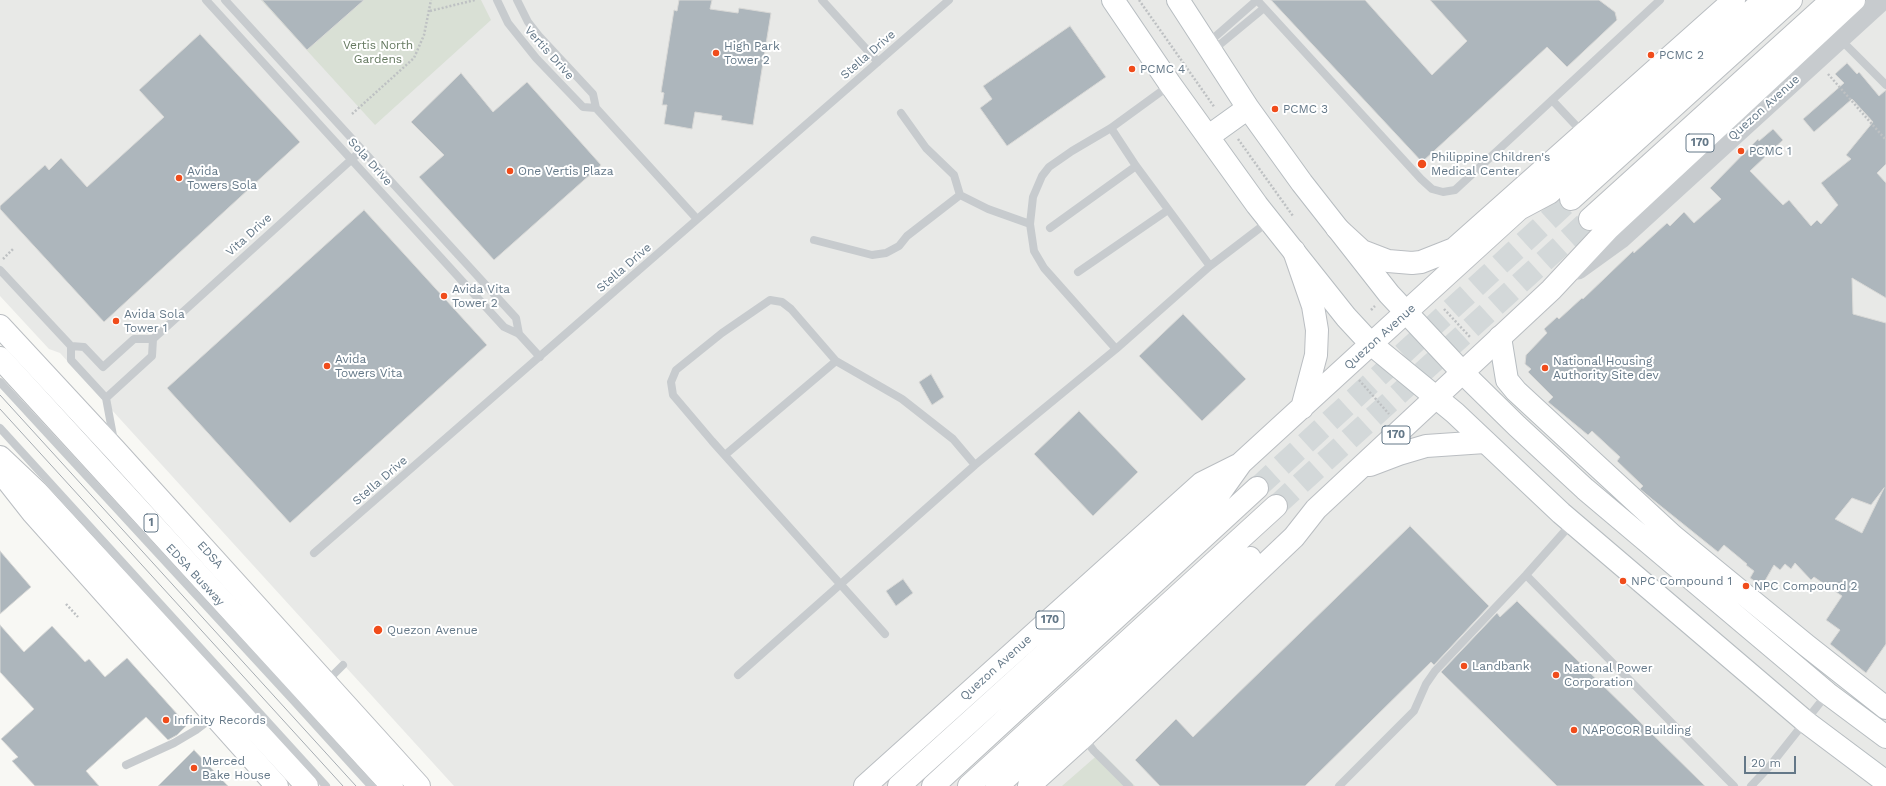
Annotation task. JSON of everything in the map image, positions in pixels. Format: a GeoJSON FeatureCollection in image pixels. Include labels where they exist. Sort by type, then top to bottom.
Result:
{"type":"FeatureCollection","features":[{"type":"Feature","properties":{"kind":"main road"},"geometry":{"type":"LineString","coordinates":[[1113,0],[1170,84],[1270,220],[1346,317],[1371,344],[1455,413],[1573,523],[1806,722],[1886,782]]}},
{"type":"Feature","properties":{"kind":"main road"},"geometry":{"type":"LineString","coordinates":[[1178,0],[1248,108],[1302,183],[1389,294],[1463,373],[1584,490],[1827,693],[1886,737]]}},
{"type":"Feature","properties":{"kind":"main road","name":"Quezon Avenue"},"geometry":{"type":"LineString","coordinates":[[1519,209],[1537,176],[1734,0]]}},
{"type":"Feature","properties":{"kind":"main road","name":"Quezon Avenue"},"geometry":{"type":"LineString","coordinates":[[899,786],[1214,501],[1241,463],[1519,209],[1549,193],[1764,0]]}},
{"type":"Feature","properties":{"kind":"main road"},"geometry":{"type":"LineString","coordinates":[[1571,199],[1791,0]]}},
{"type":"Feature","properties":{"kind":"main road","name":"170"},"geometry":{"type":"LineString","coordinates":[[1590,219],[1832,0]]}},
{"type":"Feature","properties":{"kind":"main road","name":"Quezon Avenue"},"geometry":{"type":"LineString","coordinates":[[1029,786],[1083,737],[1294,537],[1316,509],[1551,290],[1608,229],[1854,0]]}},
{"type":"Feature","properties":{"kind":"main road"},"geometry":{"type":"LineString","coordinates":[[1208,136],[1248,108]]}},
{"type":"Feature","properties":{"kind":"main road"},"geometry":{"type":"LineString","coordinates":[[1337,228],[1357,247],[1379,259],[1397,263],[1421,262],[1454,249],[1537,176]]}},
{"type":"Feature","properties":{"kind":"main road"},"geometry":{"type":"LineString","coordinates":[[1294,251],[1313,306],[1317,330],[1316,355],[1302,408]]}},
{"type":"Feature","properties":{"kind":"main road","name":"EDSA"},"geometry":{"type":"LineString","coordinates":[[0,326],[115,450],[419,786]]}},
{"type":"Feature","properties":{"kind":"main road"},"geometry":{"type":"LineString","coordinates":[[1500,337],[1507,380],[1516,391],[1673,536],[1806,646],[1886,708]]}},
{"type":"Feature","properties":{"kind":"main road","name":"EDSA"},"geometry":{"type":"LineString","coordinates":[[0,358],[297,693],[393,786]]}},
{"type":"Feature","properties":{"kind":"main road"},"geometry":{"type":"LineString","coordinates":[[1356,472],[1373,463],[1411,450],[1438,444],[1485,442]]}},
{"type":"Feature","properties":{"kind":"main road"},"geometry":{"type":"LineString","coordinates":[[0,458],[37,492],[260,724],[306,786]]}},
{"type":"Feature","properties":{"kind":"main road","name":"Quezon Avenue"},"geometry":{"type":"LineString","coordinates":[[865,786],[1202,483],[1241,463]]}},
{"type":"Feature","properties":{"kind":"main road"},"geometry":{"type":"LineString","coordinates":[[0,471],[33,513],[277,786]]}},
{"type":"Feature","properties":{"kind":"main road"},"geometry":{"type":"LineString","coordinates":[[933,786],[1257,488]]}},
{"type":"Feature","properties":{"kind":"main road"},"geometry":{"type":"LineString","coordinates":[[969,786],[1276,506]]}},
{"type":"Feature","properties":{"kind":"main road","name":"Quezon Avenue"},"geometry":{"type":"LineString","coordinates":[[997,786],[1284,528],[1316,509]]}},
{"type":"Feature","properties":{"kind":"main road"},"geometry":{"type":"LineString","coordinates":[[393,786],[399,764]]}},
{"type":"Feature","properties":{"kind":"street","name":"Quezon Avenue"},"geometry":{"type":"LineString","coordinates":[[1551,290],[1621,238],[1882,0]]}},
{"type":"Feature","properties":{"kind":"lane","name":"Sola Drive"},"geometry":{"type":"LineString","coordinates":[[206,0],[504,327],[519,334],[540,357]]}},
{"type":"Feature","properties":{"kind":"lane","name":"Sola Drive"},"geometry":{"type":"LineString","coordinates":[[225,0],[516,318],[519,334]]}},
{"type":"Feature","properties":{"kind":"lane","name":"Vertis Drive"},"geometry":{"type":"LineString","coordinates":[[497,0],[508,23],[536,58],[583,107],[596,108]]}},
{"type":"Feature","properties":{"kind":"lane","name":"Vertis Drive"},"geometry":{"type":"LineString","coordinates":[[517,0],[528,22],[539,36],[593,94],[596,108],[697,219]]}},
{"type":"Feature","properties":{"kind":"lane"},"geometry":{"type":"LineString","coordinates":[[822,0],[878,62]]}},
{"type":"Feature","properties":{"kind":"lane","name":"Stella Drive"},"geometry":{"type":"LineString","coordinates":[[314,553],[949,0]]}},
{"type":"Feature","properties":{"kind":"lane"},"geometry":{"type":"LineString","coordinates":[[1209,47],[1257,0],[1421,179],[1432,189],[1443,192],[1455,190],[1660,0]]}},
{"type":"Feature","properties":{"kind":"lane"},"geometry":{"type":"LineString","coordinates":[[1209,47],[1264,8]]}},
{"type":"Feature","properties":{"kind":"lane"},"geometry":{"type":"LineString","coordinates":[[1840,39],[1886,85]]}},
{"type":"Feature","properties":{"kind":"lane"},"geometry":{"type":"LineString","coordinates":[[1116,349],[1044,268],[1034,251],[1030,224],[1033,197],[1042,176],[1049,167],[1072,151],[1111,128],[1170,84]]}},
{"type":"Feature","properties":{"kind":"lane"},"geometry":{"type":"LineString","coordinates":[[1552,100],[1584,134]]}},
{"type":"Feature","properties":{"kind":"lane"},"geometry":{"type":"LineString","coordinates":[[900,113],[926,148],[954,175],[960,195],[988,209],[1030,224]]}},
{"type":"Feature","properties":{"kind":"lane"},"geometry":{"type":"LineString","coordinates":[[1111,128],[1136,166],[1210,266]]}},
{"type":"Feature","properties":{"kind":"lane","name":"Vita Drive"},"geometry":{"type":"LineString","coordinates":[[153,339],[362,150]]}},
{"type":"Feature","properties":{"kind":"lane"},"geometry":{"type":"LineString","coordinates":[[1050,228],[1136,166]]}},
{"type":"Feature","properties":{"kind":"lane"},"geometry":{"type":"LineString","coordinates":[[814,240],[872,255],[886,253],[899,246],[907,236],[960,195]]}},
{"type":"Feature","properties":{"kind":"lane"},"geometry":{"type":"LineString","coordinates":[[1078,272],[1168,210]]}},
{"type":"Feature","properties":{"kind":"lane"},"geometry":{"type":"LineString","coordinates":[[738,675],[976,465],[1116,349],[1210,266],[1270,220]]}},
{"type":"Feature","properties":{"kind":"lane"},"geometry":{"type":"LineString","coordinates":[[0,270],[71,346],[84,347],[103,367],[134,339],[153,339],[152,356],[106,398]]}},
{"type":"Feature","properties":{"kind":"lane"},"geometry":{"type":"LineString","coordinates":[[885,634],[673,395],[671,382],[676,370],[722,333],[770,300],[782,302],[791,309],[836,361],[902,399],[953,439],[976,465]]}},
{"type":"Feature","properties":{"kind":"lane"},"geometry":{"type":"LineString","coordinates":[[71,346],[71,360],[106,398],[115,450]]}},
{"type":"Feature","properties":{"kind":"lane"},"geometry":{"type":"LineString","coordinates":[[725,455],[836,361]]}},
{"type":"Feature","properties":{"kind":"lane","name":"EDSA Busway"},"geometry":{"type":"LineString","coordinates":[[0,382],[297,693],[371,786]]}},
{"type":"Feature","properties":{"kind":"lane"},"geometry":{"type":"LineString","coordinates":[[0,428],[260,724],[326,786]]}},
{"type":"Feature","properties":{"kind":"lane"},"geometry":{"type":"LineString","coordinates":[[1339,786],[1414,711],[1426,684],[1435,671],[1573,523]]}},
{"type":"Feature","properties":{"kind":"lane"},"geometry":{"type":"LineString","coordinates":[[1526,575],[1734,786]]}},
{"type":"Feature","properties":{"kind":"lane"},"geometry":{"type":"LineString","coordinates":[[325,682],[343,665]]}},
{"type":"Feature","properties":{"kind":"lane"},"geometry":{"type":"LineString","coordinates":[[1751,786],[1769,767],[1806,722],[1827,693]]}},
{"type":"Feature","properties":{"kind":"lane"},"geometry":{"type":"LineString","coordinates":[[126,765],[174,743],[196,730],[215,715]]}},
{"type":"Feature","properties":{"kind":"lane"},"geometry":{"type":"LineString","coordinates":[[1083,737],[1094,751],[1129,786]]}},
{"type":"Feature","properties":{"kind":"path"},"geometry":{"type":"LineString","coordinates":[[352,114],[414,58],[424,35],[431,0]]}},
{"type":"Feature","properties":{"kind":"path"},"geometry":{"type":"LineString","coordinates":[[430,11],[475,0]]}},
{"type":"Feature","properties":{"kind":"path"},"geometry":{"type":"LineString","coordinates":[[1139,0],[1296,220]]}},
{"type":"Feature","properties":{"kind":"path"},"geometry":{"type":"LineString","coordinates":[[1826,72],[1886,140]]}},
{"type":"Feature","properties":{"kind":"path"},"geometry":{"type":"LineString","coordinates":[[0,262],[13,249]]}},
{"type":"Feature","properties":{"kind":"path"},"geometry":{"type":"LineString","coordinates":[[1444,309],[1470,338]]}},
{"type":"Feature","properties":{"kind":"path"},"geometry":{"type":"LineString","coordinates":[[1358,378],[1390,414]]}},
{"type":"Feature","properties":{"kind":"path"},"geometry":{"type":"LineString","coordinates":[[66,604],[78,617]]}},
{"type":"Feature","properties":{"kind":"shaded area"},"geometry":{"type":"Polygon","coordinates":[[[0,0],[1886,0],[1886,786],[454,786],[60,353],[49,349],[0,296],[0,0]]]}},
{"type":"Feature","properties":{"kind":"green space","name":"Vertis North Gardens"},"geometry":{"type":"Polygon","coordinates":[[[261,0],[481,0],[491,20],[375,125],[261,0]]]}},
{"type":"Feature","properties":{"kind":"green space"},"geometry":{"type":"Polygon","coordinates":[[[1101,752],[1135,786],[1062,786],[1101,752]]]}},
{"type":"Feature","properties":{"kind":"building"},"geometry":{"type":"Polygon","coordinates":[[[262,0],[364,0],[307,50],[262,0]]]}},
{"type":"Feature","properties":{"kind":"building","name":"High Park Tower 2"},"geometry":{"type":"Polygon","coordinates":[[[679,0],[712,0],[710,9],[738,13],[739,8],[771,13],[753,125],[721,120],[722,116],[695,112],[692,129],[664,124],[667,105],[662,105],[664,93],[661,92],[674,10],[677,11],[679,0]]]}},
{"type":"Feature","properties":{"kind":"building"},"geometry":{"type":"Polygon","coordinates":[[[1271,0],[1365,0],[1432,75],[1467,41],[1430,0],[1599,0],[1615,12],[1617,20],[1567,67],[1547,47],[1422,162],[1271,0]]]}},
{"type":"Feature","properties":{"kind":"building"},"geometry":{"type":"Polygon","coordinates":[[[1070,26],[1106,77],[1007,146],[980,108],[992,99],[983,86],[1070,26]]]}},
{"type":"Feature","properties":{"kind":"building","name":"Avida Towers Sola"},"geometry":{"type":"Polygon","coordinates":[[[200,34],[300,142],[104,322],[0,209],[0,206],[45,165],[49,170],[61,158],[87,187],[164,117],[139,90],[200,34]]]}},
{"type":"Feature","properties":{"kind":"building"},"geometry":{"type":"Polygon","coordinates":[[[1847,63],[1857,74],[1859,72],[1879,96],[1886,90],[1886,164],[1877,173],[1886,183],[1886,298],[1852,278],[1853,314],[1886,323],[1886,644],[1866,673],[1830,644],[1840,630],[1826,620],[1842,596],[1814,577],[1811,580],[1795,563],[1791,569],[1785,564],[1780,570],[1774,565],[1762,586],[1750,578],[1754,571],[1746,565],[1747,564],[1724,545],[1718,552],[1652,499],[1640,489],[1643,486],[1617,461],[1620,457],[1592,431],[1588,435],[1548,402],[1553,397],[1528,372],[1531,369],[1525,364],[1526,355],[1547,333],[1544,329],[1557,317],[1559,319],[1582,298],[1583,299],[1633,251],[1634,253],[1667,223],[1670,226],[1684,212],[1694,223],[1721,199],[1710,188],[1758,139],[1759,141],[1773,129],[1783,140],[1750,171],[1783,205],[1789,200],[1811,226],[1817,220],[1821,224],[1838,205],[1821,183],[1851,159],[1846,155],[1873,122],[1852,99],[1814,132],[1803,119],[1844,83],[1835,74],[1847,63]],[[1884,488],[1871,505],[1852,498],[1835,519],[1862,533],[1884,488]]]}},
{"type":"Feature","properties":{"kind":"building","name":"One Vertis Plaza"},"geometry":{"type":"Polygon","coordinates":[[[461,73],[493,112],[527,82],[601,165],[494,260],[419,177],[444,155],[411,122],[461,73]]]}},
{"type":"Feature","properties":{"kind":"building","name":"Avida Towers Vita"},"geometry":{"type":"Polygon","coordinates":[[[364,210],[487,345],[290,523],[167,388],[364,210]]]}},
{"type":"Feature","properties":{"kind":"building"},"geometry":{"type":"Polygon","coordinates":[[[1183,314],[1246,379],[1202,421],[1139,356],[1183,314]]]}},
{"type":"Feature","properties":{"kind":"building"},"geometry":{"type":"Polygon","coordinates":[[[931,374],[944,397],[932,405],[919,382],[931,374]]]}},
{"type":"Feature","properties":{"kind":"building"},"geometry":{"type":"Polygon","coordinates":[[[1079,411],[1138,472],[1093,516],[1034,454],[1079,411]]]}},
{"type":"Feature","properties":{"kind":"building"},"geometry":{"type":"Polygon","coordinates":[[[1410,526],[1489,606],[1434,665],[1431,662],[1305,786],[1160,786],[1135,760],[1176,719],[1193,737],[1410,526]]]}},
{"type":"Feature","properties":{"kind":"building"},"geometry":{"type":"Polygon","coordinates":[[[0,551],[31,587],[0,614],[0,551]]]}},
{"type":"Feature","properties":{"kind":"building"},"geometry":{"type":"Polygon","coordinates":[[[903,579],[913,593],[896,606],[886,591],[903,579]]]}},
{"type":"Feature","properties":{"kind":"building","name":"NAPOCOR Building"},"geometry":{"type":"Polygon","coordinates":[[[1517,601],[1705,786],[1557,786],[1441,672],[1497,613],[1500,617],[1517,601]]]}},
{"type":"Feature","properties":{"kind":"building"},"geometry":{"type":"Polygon","coordinates":[[[0,625],[24,652],[52,626],[85,662],[89,659],[105,677],[127,658],[187,725],[177,735],[168,740],[146,717],[86,771],[99,786],[35,786],[12,761],[18,757],[1,739],[34,709],[0,672],[0,625]]]}},
{"type":"Feature","properties":{"kind":"building","name":"Merced Bake House"},"geometry":{"type":"Polygon","coordinates":[[[194,750],[228,786],[158,786],[194,750]]]}},
{"type":"Feature","properties":{"kind":"tunnel"},"geometry":{"type":"LineString","coordinates":[[1257,488],[1571,199]]}},
{"type":"Feature","properties":{"kind":"tunnel"},"geometry":{"type":"LineString","coordinates":[[1276,506],[1590,219]]}},
{"type":"Feature","properties":{"kind":"tram line"},"geometry":{"type":"LineString","coordinates":[[0,395],[356,786]]}},
{"type":"Feature","properties":{"kind":"tram line"},"geometry":{"type":"LineString","coordinates":[[0,409],[343,786]]}},
{"type":"Feature","properties":{"kind":"place","name":"High Park Tower 2"},"geometry":{"type":"Point","coordinates":[716,53]}},
{"type":"Feature","properties":{"kind":"place","name":"PCMC 2"},"geometry":{"type":"Point","coordinates":[1651,55]}},
{"type":"Feature","properties":{"kind":"place","name":"PCMC 4"},"geometry":{"type":"Point","coordinates":[1132,69]}},
{"type":"Feature","properties":{"kind":"place","name":"PCMC 3"},"geometry":{"type":"Point","coordinates":[1275,109]}},
{"type":"Feature","properties":{"kind":"place","name":"PCMC 1"},"geometry":{"type":"Point","coordinates":[1741,151]}},
{"type":"Feature","properties":{"kind":"place","name":"Philippine Children's Medical Center"},"geometry":{"type":"Point","coordinates":[1422,164]}},
{"type":"Feature","properties":{"kind":"place","name":"One Vertis Plaza"},"geometry":{"type":"Point","coordinates":[510,171]}},
{"type":"Feature","properties":{"kind":"place","name":"Avida Towers Sola"},"geometry":{"type":"Point","coordinates":[179,178]}},
{"type":"Feature","properties":{"kind":"place","name":"Avida Vita Tower 2"},"geometry":{"type":"Point","coordinates":[444,296]}},
{"type":"Feature","properties":{"kind":"place","name":"Avida Sola Tower 1"},"geometry":{"type":"Point","coordinates":[116,321]}},
{"type":"Feature","properties":{"kind":"place","name":"Avida Towers Vita"},"geometry":{"type":"Point","coordinates":[327,366]}},
{"type":"Feature","properties":{"kind":"place","name":"National Housing Authority Site dev"},"geometry":{"type":"Point","coordinates":[1545,368]}},
{"type":"Feature","properties":{"kind":"place","name":"NPC Compound 1"},"geometry":{"type":"Point","coordinates":[1623,581]}},
{"type":"Feature","properties":{"kind":"place","name":"NPC Compound 2"},"geometry":{"type":"Point","coordinates":[1746,586]}},
{"type":"Feature","properties":{"kind":"place","name":"Quezon Avenue"},"geometry":{"type":"Point","coordinates":[378,630]}},
{"type":"Feature","properties":{"kind":"place","name":"Landbank"},"geometry":{"type":"Point","coordinates":[1464,666]}},
{"type":"Feature","properties":{"kind":"place","name":"National Power Corporation"},"geometry":{"type":"Point","coordinates":[1556,675]}},
{"type":"Feature","properties":{"kind":"place","name":"Infinity Records"},"geometry":{"type":"Point","coordinates":[166,720]}},
{"type":"Feature","properties":{"kind":"place","name":"NAPOCOR Building"},"geometry":{"type":"Point","coordinates":[1574,730]}},
{"type":"Feature","properties":{"kind":"place","name":"Merced Bake House"},"geometry":{"type":"Point","coordinates":[194,768]}}]}
